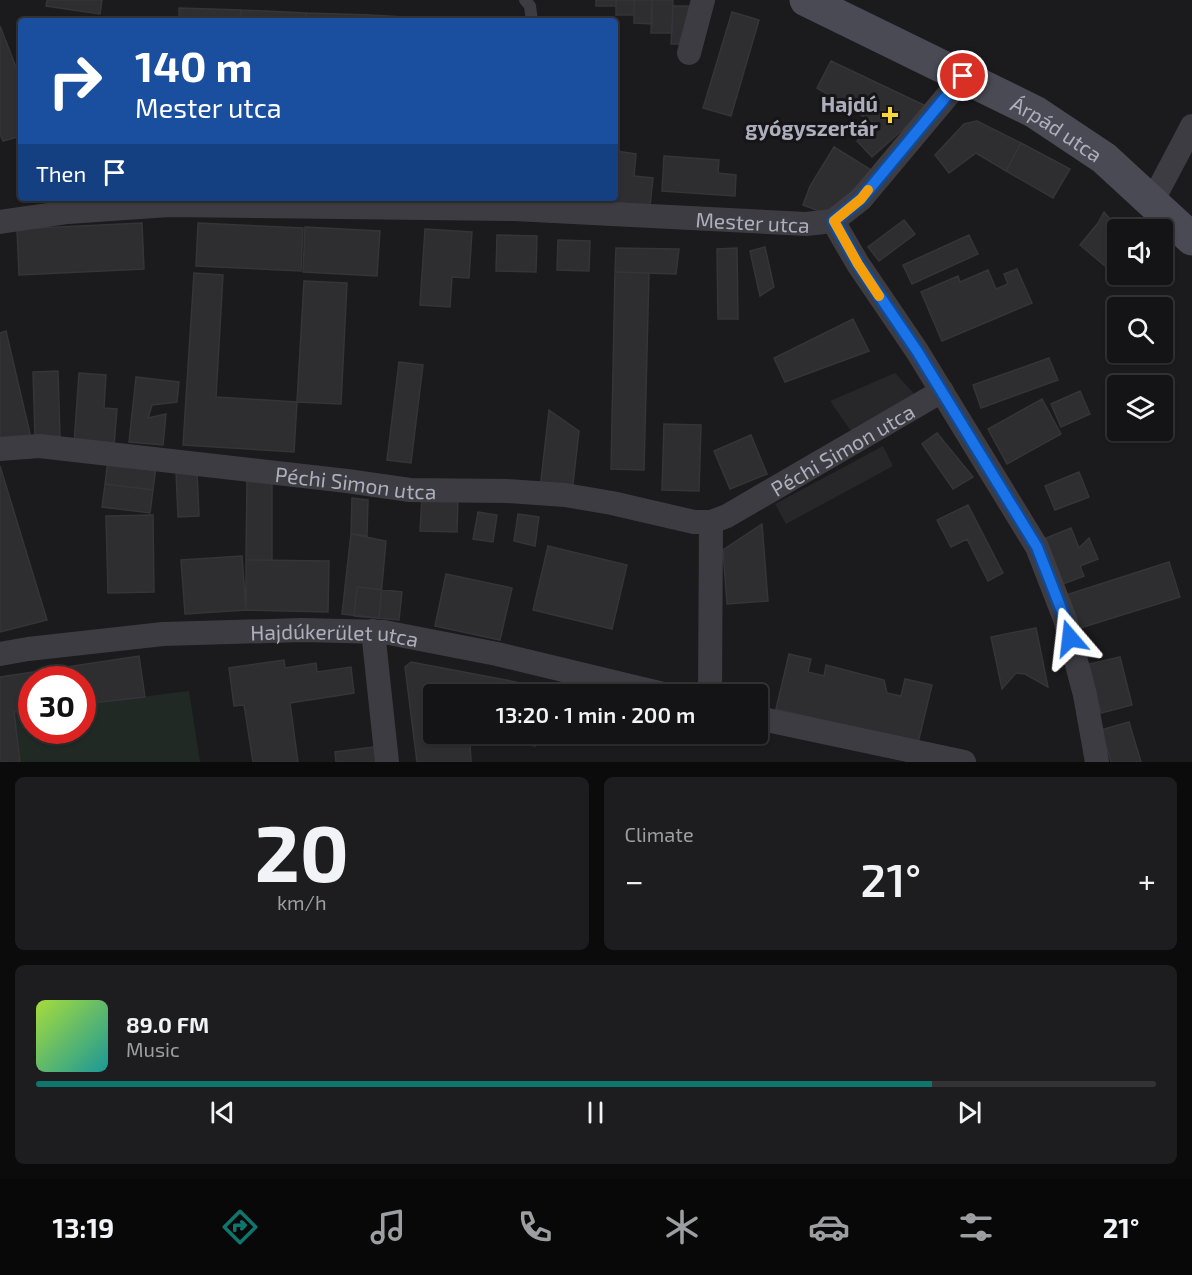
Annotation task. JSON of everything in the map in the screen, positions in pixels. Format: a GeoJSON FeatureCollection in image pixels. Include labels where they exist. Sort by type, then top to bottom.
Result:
{"type":"FeatureCollection","features":[{"type":"Feature","properties":{"kind":"street"},"geometry":{"type":"LineString","coordinates":[[689,53],[703,0]]}},
{"type":"Feature","properties":{"kind":"street","name":"Árpád utca"},"geometry":{"type":"LineString","coordinates":[[806,0],[1045,118],[1104,158],[1192,239]]}},
{"type":"Feature","properties":{"kind":"street","name":"Mester utca"},"geometry":{"type":"LineString","coordinates":[[0,222],[116,203],[169,205],[514,203],[806,225],[834,221],[861,199],[963,76]]}},
{"type":"Feature","properties":{"kind":"street"},"geometry":{"type":"LineString","coordinates":[[1152,202],[1192,126]]}},
{"type":"Feature","properties":{"kind":"street"},"geometry":{"type":"LineString","coordinates":[[834,221],[858,264],[917,351],[1037,547],[1065,619],[1085,695],[1097,762]]}},
{"type":"Feature","properties":{"kind":"street","name":"Péchi Simon utca"},"geometry":{"type":"LineString","coordinates":[[0,449],[39,446],[410,490],[507,490],[565,495],[612,502],[694,522],[711,522],[727,516],[942,391]]}},
{"type":"Feature","properties":{"kind":"street"},"geometry":{"type":"LineString","coordinates":[[710,684],[711,522]]}},
{"type":"Feature","properties":{"kind":"street","name":"Hajdúkerület utca"},"geometry":{"type":"LineString","coordinates":[[0,654],[163,634],[302,630],[379,631],[497,654],[622,684]]}},
{"type":"Feature","properties":{"kind":"street"},"geometry":{"type":"LineString","coordinates":[[379,631],[387,762]]}},
{"type":"Feature","properties":{"kind":"street"},"geometry":{"type":"LineString","coordinates":[[768,720],[964,762]]}},
{"type":"Feature","properties":{"kind":"lane"},"geometry":{"type":"LineString","coordinates":[[525,0],[530,6],[532,18]]}},
{"type":"Feature","properties":{"kind":"shaded area"},"geometry":{"type":"Polygon","coordinates":[[[895,373],[917,397],[851,431],[830,401],[895,373]]]}},
{"type":"Feature","properties":{"kind":"shaded area"},"geometry":{"type":"Polygon","coordinates":[[[883,446],[893,466],[786,524],[775,504],[883,446]]]}},
{"type":"Feature","properties":{"kind":"shaded area"},"geometry":{"type":"Polygon","coordinates":[[[189,691],[200,762],[20,762],[14,712],[18,712],[18,744],[96,744],[96,702],[189,691]]]}},
{"type":"Feature","properties":{"kind":"building"},"geometry":{"type":"Polygon","coordinates":[[[47,0],[102,0],[100,14],[46,6],[47,0]]]}},
{"type":"Feature","properties":{"kind":"building"},"geometry":{"type":"Polygon","coordinates":[[[596,0],[616,0],[616,6],[596,6],[596,0]]]}},
{"type":"Feature","properties":{"kind":"building"},"geometry":{"type":"Polygon","coordinates":[[[616,0],[634,0],[634,15],[616,15],[616,0]]]}},
{"type":"Feature","properties":{"kind":"building"},"geometry":{"type":"Polygon","coordinates":[[[634,0],[652,0],[652,24],[634,23],[634,0]]]}},
{"type":"Feature","properties":{"kind":"building"},"geometry":{"type":"Polygon","coordinates":[[[652,0],[673,0],[672,33],[651,33],[652,0]]]}},
{"type":"Feature","properties":{"kind":"building"},"geometry":{"type":"Polygon","coordinates":[[[673,6],[691,6],[689,44],[671,44],[673,6]]]}},
{"type":"Feature","properties":{"kind":"building"},"geometry":{"type":"Polygon","coordinates":[[[179,8],[241,10],[241,18],[179,18],[179,8]]]}},
{"type":"Feature","properties":{"kind":"building"},"geometry":{"type":"Polygon","coordinates":[[[241,10],[306,13],[305,18],[241,18],[241,10]]]}},
{"type":"Feature","properties":{"kind":"building"},"geometry":{"type":"Polygon","coordinates":[[[732,12],[759,20],[731,116],[703,108],[732,12]]]}},
{"type":"Feature","properties":{"kind":"building"},"geometry":{"type":"Polygon","coordinates":[[[306,13],[371,15],[371,18],[305,18],[306,13]]]}},
{"type":"Feature","properties":{"kind":"building"},"geometry":{"type":"Polygon","coordinates":[[[371,15],[422,18],[371,18],[371,15]]]}},
{"type":"Feature","properties":{"kind":"building"},"geometry":{"type":"Polygon","coordinates":[[[0,26],[18,72],[18,137],[3,141],[0,134],[0,26]]]}},
{"type":"Feature","properties":{"kind":"building","name":"Hajdú gyógyszertár"},"geometry":{"type":"Polygon","coordinates":[[[831,61],[928,107],[872,157],[857,141],[873,122],[817,88],[831,61]]]}},
{"type":"Feature","properties":{"kind":"building"},"geometry":{"type":"Polygon","coordinates":[[[977,121],[1021,143],[1006,171],[976,153],[949,173],[935,155],[964,124],[977,121]]]}},
{"type":"Feature","properties":{"kind":"building"},"geometry":{"type":"Polygon","coordinates":[[[1021,143],[1070,169],[1053,198],[1006,171],[1021,143]]]}},
{"type":"Feature","properties":{"kind":"building"},"geometry":{"type":"Polygon","coordinates":[[[834,147],[873,171],[827,214],[803,205],[810,186],[834,147]]]}},
{"type":"Feature","properties":{"kind":"building"},"geometry":{"type":"Polygon","coordinates":[[[618,151],[636,154],[634,176],[653,178],[650,206],[611,202],[618,201],[618,151]]]}},
{"type":"Feature","properties":{"kind":"building"},"geometry":{"type":"Polygon","coordinates":[[[664,156],[719,160],[718,173],[736,175],[735,196],[662,191],[664,156]]]}},
{"type":"Feature","properties":{"kind":"building"},"geometry":{"type":"Polygon","coordinates":[[[579,201],[593,201],[592,207],[579,206],[579,201]]]}},
{"type":"Feature","properties":{"kind":"building"},"geometry":{"type":"Polygon","coordinates":[[[1104,212],[1110,219],[1107,219],[1107,268],[1080,245],[1104,212]]]}},
{"type":"Feature","properties":{"kind":"building"},"geometry":{"type":"Polygon","coordinates":[[[904,220],[915,234],[879,261],[868,247],[904,220]]]}},
{"type":"Feature","properties":{"kind":"building"},"geometry":{"type":"Polygon","coordinates":[[[142,223],[144,269],[19,275],[17,229],[142,223]]]}},
{"type":"Feature","properties":{"kind":"building"},"geometry":{"type":"Polygon","coordinates":[[[198,223],[303,228],[301,271],[196,266],[198,223]]]}},
{"type":"Feature","properties":{"kind":"building"},"geometry":{"type":"Polygon","coordinates":[[[305,227],[380,231],[377,276],[303,272],[305,227]]]}},
{"type":"Feature","properties":{"kind":"building"},"geometry":{"type":"Polygon","coordinates":[[[425,229],[472,232],[469,278],[452,277],[450,307],[420,305],[425,229]]]}},
{"type":"Feature","properties":{"kind":"building"},"geometry":{"type":"Polygon","coordinates":[[[497,235],[537,236],[536,272],[496,271],[497,235]]]}},
{"type":"Feature","properties":{"kind":"building"},"geometry":{"type":"Polygon","coordinates":[[[969,235],[978,254],[912,284],[903,265],[969,235]]]}},
{"type":"Feature","properties":{"kind":"building"},"geometry":{"type":"Polygon","coordinates":[[[558,240],[590,241],[589,271],[557,270],[558,240]]]}},
{"type":"Feature","properties":{"kind":"building"},"geometry":{"type":"Polygon","coordinates":[[[765,247],[774,287],[760,296],[750,251],[765,247]]]}},
{"type":"Feature","properties":{"kind":"building"},"geometry":{"type":"Polygon","coordinates":[[[616,248],[679,249],[676,274],[615,272],[616,248]]]}},
{"type":"Feature","properties":{"kind":"building"},"geometry":{"type":"Polygon","coordinates":[[[737,248],[738,319],[718,319],[717,249],[737,248]]]}},
{"type":"Feature","properties":{"kind":"building"},"geometry":{"type":"Polygon","coordinates":[[[1017,269],[1032,303],[942,341],[921,292],[958,276],[960,282],[988,270],[996,289],[1008,284],[1004,274],[1017,269]]]}},
{"type":"Feature","properties":{"kind":"building"},"geometry":{"type":"Polygon","coordinates":[[[615,272],[649,273],[644,470],[611,469],[615,272]]]}},
{"type":"Feature","properties":{"kind":"building"},"geometry":{"type":"Polygon","coordinates":[[[194,273],[223,275],[216,397],[297,402],[294,452],[183,445],[194,273]]]}},
{"type":"Feature","properties":{"kind":"building"},"geometry":{"type":"Polygon","coordinates":[[[304,281],[347,283],[341,404],[297,402],[304,281]]]}},
{"type":"Feature","properties":{"kind":"building"},"geometry":{"type":"Polygon","coordinates":[[[853,319],[869,351],[785,382],[774,358],[853,319]]]}},
{"type":"Feature","properties":{"kind":"building"},"geometry":{"type":"Polygon","coordinates":[[[6,331],[31,438],[0,437],[0,333],[6,331]]]}},
{"type":"Feature","properties":{"kind":"building"},"geometry":{"type":"Polygon","coordinates":[[[1049,358],[1058,380],[981,408],[973,385],[1049,358]]]}},
{"type":"Feature","properties":{"kind":"building"},"geometry":{"type":"Polygon","coordinates":[[[399,362],[423,365],[411,463],[387,460],[399,362]]]}},
{"type":"Feature","properties":{"kind":"building"},"geometry":{"type":"Polygon","coordinates":[[[58,371],[60,436],[35,437],[33,372],[58,371]]]}},
{"type":"Feature","properties":{"kind":"building"},"geometry":{"type":"Polygon","coordinates":[[[79,373],[106,375],[104,408],[117,409],[114,446],[74,444],[79,373]]]}},
{"type":"Feature","properties":{"kind":"building"},"geometry":{"type":"Polygon","coordinates":[[[136,377],[179,382],[177,402],[152,405],[148,418],[166,414],[163,445],[129,442],[136,377]]]}},
{"type":"Feature","properties":{"kind":"building"},"geometry":{"type":"Polygon","coordinates":[[[1080,391],[1090,414],[1061,427],[1051,404],[1080,391]]]}},
{"type":"Feature","properties":{"kind":"building"},"geometry":{"type":"Polygon","coordinates":[[[1042,399],[1061,434],[1007,464],[988,429],[1042,399]]]}},
{"type":"Feature","properties":{"kind":"building"},"geometry":{"type":"Polygon","coordinates":[[[549,410],[579,431],[572,493],[540,489],[549,410]]]}},
{"type":"Feature","properties":{"kind":"building"},"geometry":{"type":"Polygon","coordinates":[[[664,424],[701,425],[699,491],[662,490],[664,424]]]}},
{"type":"Feature","properties":{"kind":"building"},"geometry":{"type":"Polygon","coordinates":[[[937,433],[973,477],[953,489],[922,444],[937,433]]]}},
{"type":"Feature","properties":{"kind":"building"},"geometry":{"type":"Polygon","coordinates":[[[751,435],[767,474],[730,489],[714,451],[751,435]]]}},
{"type":"Feature","properties":{"kind":"building"},"geometry":{"type":"Polygon","coordinates":[[[108,460],[156,466],[153,490],[105,484],[108,460]]]}},
{"type":"Feature","properties":{"kind":"building"},"geometry":{"type":"Polygon","coordinates":[[[0,466],[47,620],[0,632],[0,466]]]}},
{"type":"Feature","properties":{"kind":"building"},"geometry":{"type":"Polygon","coordinates":[[[197,470],[199,516],[178,517],[176,471],[197,470]]]}},
{"type":"Feature","properties":{"kind":"building"},"geometry":{"type":"Polygon","coordinates":[[[1079,472],[1089,497],[1055,510],[1045,486],[1079,472]]]}},
{"type":"Feature","properties":{"kind":"building"},"geometry":{"type":"Polygon","coordinates":[[[247,479],[272,479],[272,560],[246,560],[247,479]]]}},
{"type":"Feature","properties":{"kind":"building"},"geometry":{"type":"Polygon","coordinates":[[[105,484],[153,490],[150,513],[102,507],[105,484]]]}},
{"type":"Feature","properties":{"kind":"building"},"geometry":{"type":"Polygon","coordinates":[[[422,497],[458,499],[457,532],[420,531],[422,497]]]}},
{"type":"Feature","properties":{"kind":"building"},"geometry":{"type":"Polygon","coordinates":[[[352,498],[368,500],[367,536],[351,534],[352,498]]]}},
{"type":"Feature","properties":{"kind":"building"},"geometry":{"type":"Polygon","coordinates":[[[968,505],[1003,573],[988,581],[967,539],[951,547],[937,520],[968,505]]]}},
{"type":"Feature","properties":{"kind":"building"},"geometry":{"type":"Polygon","coordinates":[[[478,512],[497,515],[493,542],[473,539],[478,512]]]}},
{"type":"Feature","properties":{"kind":"building"},"geometry":{"type":"Polygon","coordinates":[[[518,514],[539,517],[535,546],[514,541],[518,514]]]}},
{"type":"Feature","properties":{"kind":"building"},"geometry":{"type":"Polygon","coordinates":[[[153,515],[154,592],[108,593],[106,516],[153,515]]]}},
{"type":"Feature","properties":{"kind":"building"},"geometry":{"type":"Polygon","coordinates":[[[762,524],[768,601],[727,604],[723,550],[762,524]]]}},
{"type":"Feature","properties":{"kind":"building"},"geometry":{"type":"Polygon","coordinates":[[[1071,528],[1079,548],[1089,538],[1098,559],[1080,566],[1084,576],[1063,584],[1044,539],[1071,528]]]}},
{"type":"Feature","properties":{"kind":"building"},"geometry":{"type":"Polygon","coordinates":[[[351,534],[386,541],[379,618],[342,614],[351,534]]]}},
{"type":"Feature","properties":{"kind":"building"},"geometry":{"type":"Polygon","coordinates":[[[548,546],[627,565],[612,629],[533,610],[548,546]]]}},
{"type":"Feature","properties":{"kind":"building"},"geometry":{"type":"Polygon","coordinates":[[[242,556],[246,610],[185,614],[181,560],[242,556]]]}},
{"type":"Feature","properties":{"kind":"building"},"geometry":{"type":"Polygon","coordinates":[[[246,560],[329,561],[328,612],[246,610],[246,560]]]}},
{"type":"Feature","properties":{"kind":"building"},"geometry":{"type":"Polygon","coordinates":[[[1169,562],[1180,597],[1077,629],[1066,595],[1169,562]]]}},
{"type":"Feature","properties":{"kind":"building"},"geometry":{"type":"Polygon","coordinates":[[[446,574],[512,588],[500,640],[435,626],[446,574]]]}},
{"type":"Feature","properties":{"kind":"building"},"geometry":{"type":"Polygon","coordinates":[[[357,587],[402,592],[399,620],[354,616],[357,587]]]}},
{"type":"Feature","properties":{"kind":"building"},"geometry":{"type":"Polygon","coordinates":[[[1036,628],[1048,687],[1025,674],[1016,673],[1002,689],[991,637],[1036,628]]]}},
{"type":"Feature","properties":{"kind":"building"},"geometry":{"type":"Polygon","coordinates":[[[789,654],[811,659],[808,672],[824,676],[826,665],[884,680],[887,693],[901,696],[905,679],[932,685],[918,743],[776,709],[789,654]]]}},
{"type":"Feature","properties":{"kind":"building"},"geometry":{"type":"Polygon","coordinates":[[[139,656],[145,697],[96,702],[96,666],[73,666],[139,656]]]}},
{"type":"Feature","properties":{"kind":"building"},"geometry":{"type":"Polygon","coordinates":[[[1120,657],[1132,705],[1101,713],[1089,664],[1120,657]]]}},
{"type":"Feature","properties":{"kind":"building"},"geometry":{"type":"Polygon","coordinates":[[[284,660],[285,668],[316,663],[317,672],[351,667],[354,693],[290,703],[298,762],[253,762],[244,705],[234,706],[229,668],[284,660]]]}},
{"type":"Feature","properties":{"kind":"building"},"geometry":{"type":"Polygon","coordinates":[[[411,662],[527,684],[423,684],[423,744],[470,744],[471,762],[417,762],[405,667],[411,662]]]}},
{"type":"Feature","properties":{"kind":"building"},"geometry":{"type":"Polygon","coordinates":[[[18,674],[18,712],[14,712],[20,762],[0,762],[0,677],[18,674]]]}},
{"type":"Feature","properties":{"kind":"building"},"geometry":{"type":"Polygon","coordinates":[[[1129,722],[1141,762],[1111,762],[1101,730],[1129,722]]]}},
{"type":"Feature","properties":{"kind":"building"},"geometry":{"type":"Polygon","coordinates":[[[381,746],[383,762],[336,762],[335,752],[381,746]]]}},
{"type":"Feature","properties":{"kind":"slow traffic"},"geometry":{"type":"LineString","coordinates":[[868,190],[861,199],[834,221],[879,296]]}},
{"type":"Feature","properties":{"kind":"place","name":"Hajdú gyógyszertár"},"geometry":{"type":"Point","coordinates":[890,115]}},
{"type":"Feature","properties":{"kind":"route"},"geometry":{"type":"LineString","coordinates":[[963,76],[861,199],[834,221],[858,264],[917,351],[1037,547],[1070,638]]}}]}
